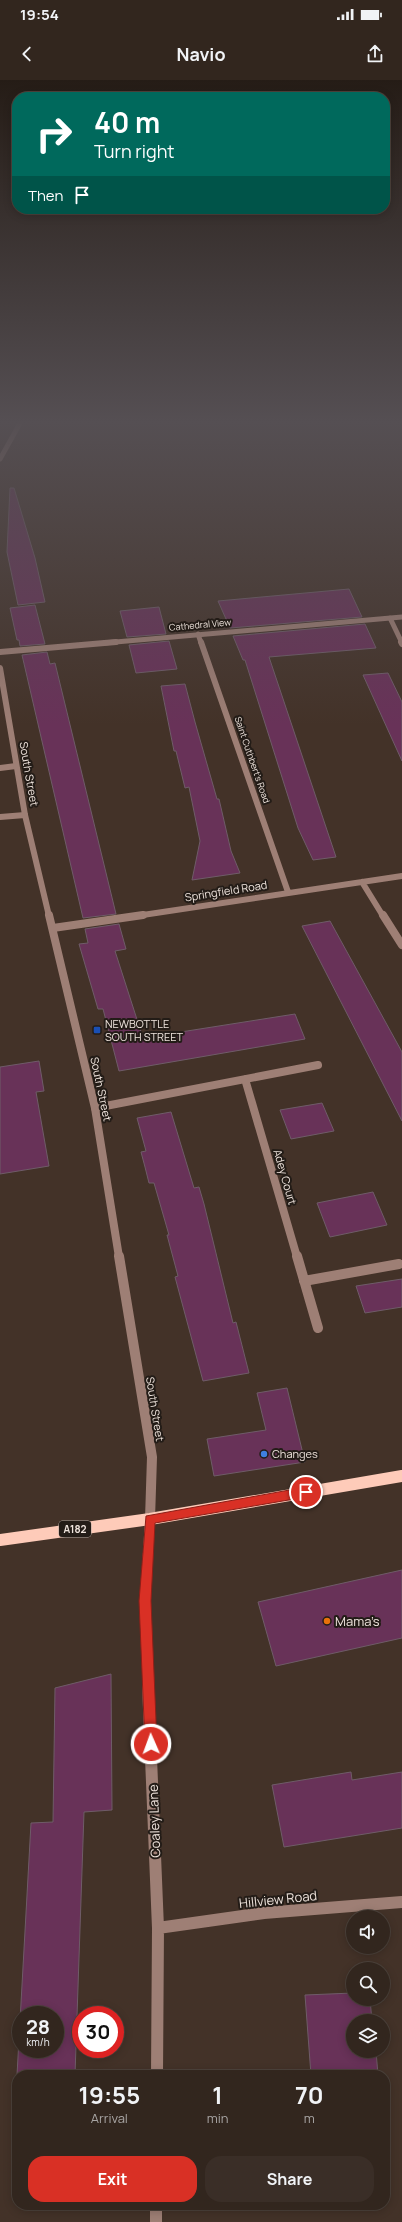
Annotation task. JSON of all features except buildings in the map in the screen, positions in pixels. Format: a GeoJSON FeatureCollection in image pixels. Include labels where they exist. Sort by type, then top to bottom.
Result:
{"type":"FeatureCollection","features":[{"type":"Feature","properties":{"kind":"main road","name":"A182"},"geometry":{"type":"LineString","coordinates":[[0,1540],[150,1519],[402,1476]]}},
{"type":"Feature","properties":{"kind":"street","name":"Cathedral View"},"geometry":{"type":"LineString","coordinates":[[0,652],[402,617]]}},
{"type":"Feature","properties":{"kind":"street"},"geometry":{"type":"LineString","coordinates":[[390,618],[402,644]]}},
{"type":"Feature","properties":{"kind":"street","name":"Saint Cuthbert's Road"},"geometry":{"type":"LineString","coordinates":[[198,634],[288,892]]}},
{"type":"Feature","properties":{"kind":"street","name":"South Street"},"geometry":{"type":"LineString","coordinates":[[0,668],[25,815],[95,1108],[152,1457],[150,1519]]}},
{"type":"Feature","properties":{"kind":"street"},"geometry":{"type":"LineString","coordinates":[[0,768],[16,766]]}},
{"type":"Feature","properties":{"kind":"street"},"geometry":{"type":"LineString","coordinates":[[0,817],[25,815]]}},
{"type":"Feature","properties":{"kind":"street","name":"Springfield Road"},"geometry":{"type":"LineString","coordinates":[[53,928],[402,876]]}},
{"type":"Feature","properties":{"kind":"street"},"geometry":{"type":"LineString","coordinates":[[362,882],[402,945]]}},
{"type":"Feature","properties":{"kind":"street"},"geometry":{"type":"LineString","coordinates":[[95,1108],[318,1065]]}},
{"type":"Feature","properties":{"kind":"street","name":"Adey Court"},"geometry":{"type":"LineString","coordinates":[[245,1079],[318,1328]]}},
{"type":"Feature","properties":{"kind":"street"},"geometry":{"type":"LineString","coordinates":[[304,1281],[399,1264]]}},
{"type":"Feature","properties":{"kind":"street","name":"Coaley Lane"},"geometry":{"type":"LineString","coordinates":[[150,1519],[145,1601],[158,1928],[157,2070]]}},
{"type":"Feature","properties":{"kind":"street","name":"Hillview Road"},"geometry":{"type":"LineString","coordinates":[[158,1928],[264,1913],[402,1902]]}},
{"type":"Feature","properties":{"kind":"street"},"geometry":{"type":"LineString","coordinates":[[156,2210],[156,2222]]}},
{"type":"Feature","properties":{"kind":"place","name":"NEWBOTTLE SOUTH STREET"},"geometry":{"type":"Point","coordinates":[97,1030]}},
{"type":"Feature","properties":{"kind":"place","name":"Changes"},"geometry":{"type":"Point","coordinates":[264,1454]}},
{"type":"Feature","properties":{"kind":"place","name":"Mama’s"},"geometry":{"type":"Point","coordinates":[327,1621]}},
{"type":"Feature","properties":{"kind":"route"},"geometry":{"type":"LineString","coordinates":[[151,1744],[145,1601],[150,1519],[306,1492]]}}]}
